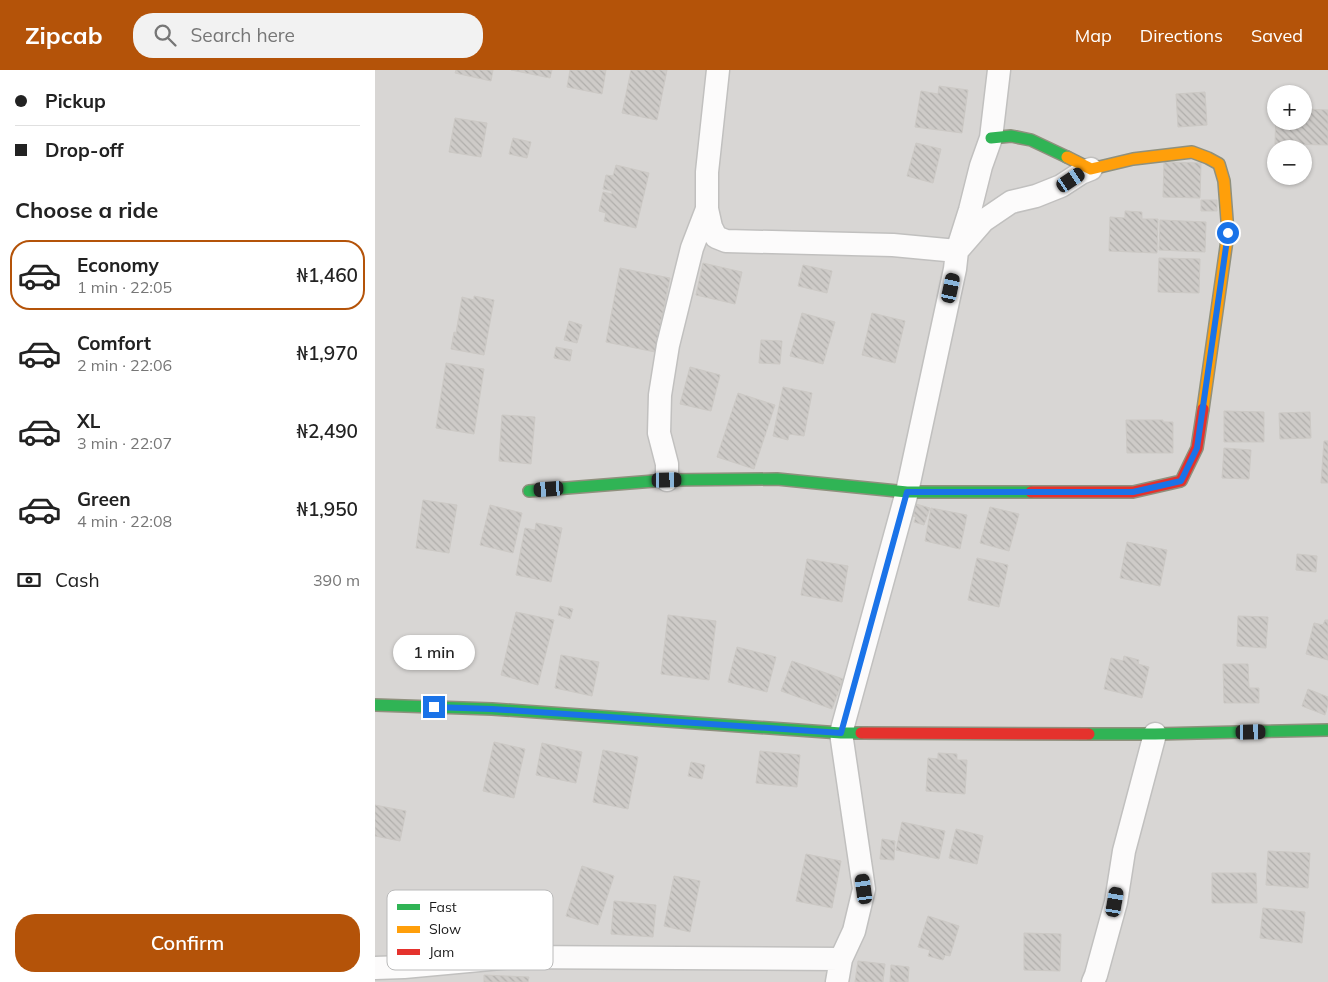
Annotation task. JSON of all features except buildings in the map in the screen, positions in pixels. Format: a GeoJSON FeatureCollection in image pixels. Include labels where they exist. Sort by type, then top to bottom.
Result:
{"type":"FeatureCollection","features":[{"type":"Feature","properties":{"kind":"street"},"geometry":{"type":"LineString","coordinates":[[718,70],[707,172],[707,209],[711,227],[716,237],[725,240],[893,245],[957,252]]}},
{"type":"Feature","properties":{"kind":"street"},"geometry":{"type":"LineString","coordinates":[[837,982],[841,959],[855,931],[864,889],[841,733],[907,492],[955,269],[957,252],[981,166],[991,138],[999,70]]}},
{"type":"Feature","properties":{"kind":"street"},"geometry":{"type":"LineString","coordinates":[[991,138],[1011,136],[1031,140],[1091,169]]}},
{"type":"Feature","properties":{"kind":"street"},"geometry":{"type":"LineString","coordinates":[[529,491],[667,480],[777,479],[907,492],[1133,492],[1181,481],[1197,448],[1228,233],[1224,181],[1219,164],[1192,152],[1133,159],[1091,169],[1061,186],[1036,196],[1011,202],[983,221],[957,252]]}},
{"type":"Feature","properties":{"kind":"street"},"geometry":{"type":"LineString","coordinates":[[667,480],[667,464],[659,433],[660,396],[668,344],[692,248],[707,209]]}},
{"type":"Feature","properties":{"kind":"street"},"geometry":{"type":"LineString","coordinates":[[375,705],[492,709],[841,733],[1155,734],[1328,730]]}},
{"type":"Feature","properties":{"kind":"street"},"geometry":{"type":"LineString","coordinates":[[1093,982],[1115,902],[1124,851],[1155,734]]}},
{"type":"Feature","properties":{"kind":"street"},"geometry":{"type":"LineString","coordinates":[[553,957],[841,959]]}},
{"type":"Feature","properties":{"kind":"shaded area"},"geometry":{"type":"Polygon","coordinates":[[[375,70],[1328,70],[1328,982],[375,982],[375,70]]]}},
{"type":"Feature","properties":{"kind":"traffic: fast"},"geometry":{"type":"LineString","coordinates":[[991,138],[1011,136],[1031,140],[1067,157]]}},
{"type":"Feature","properties":{"kind":"traffic: fast"},"geometry":{"type":"LineString","coordinates":[[529,491],[667,480],[777,479],[907,492],[1031,492]]}},
{"type":"Feature","properties":{"kind":"traffic: fast"},"geometry":{"type":"LineString","coordinates":[[375,705],[492,709],[861,733]]}},
{"type":"Feature","properties":{"kind":"traffic: fast"},"geometry":{"type":"LineString","coordinates":[[1089,734],[1328,730]]}},
{"type":"Feature","properties":{"kind":"traffic: slow"},"geometry":{"type":"LineString","coordinates":[[1067,157],[1091,169],[1133,159],[1192,152],[1219,164],[1224,181],[1228,233],[1203,409]]}},
{"type":"Feature","properties":{"kind":"traffic: jam"},"geometry":{"type":"LineString","coordinates":[[1031,492],[1133,492],[1181,481],[1197,448],[1203,409]]}},
{"type":"Feature","properties":{"kind":"traffic: jam"},"geometry":{"type":"LineString","coordinates":[[861,733],[1089,734]]}},
{"type":"Feature","properties":{"kind":"route"},"geometry":{"type":"LineString","coordinates":[[434,707],[492,709],[841,733],[907,492],[1133,492],[1181,481],[1197,448],[1228,233]]}}]}
